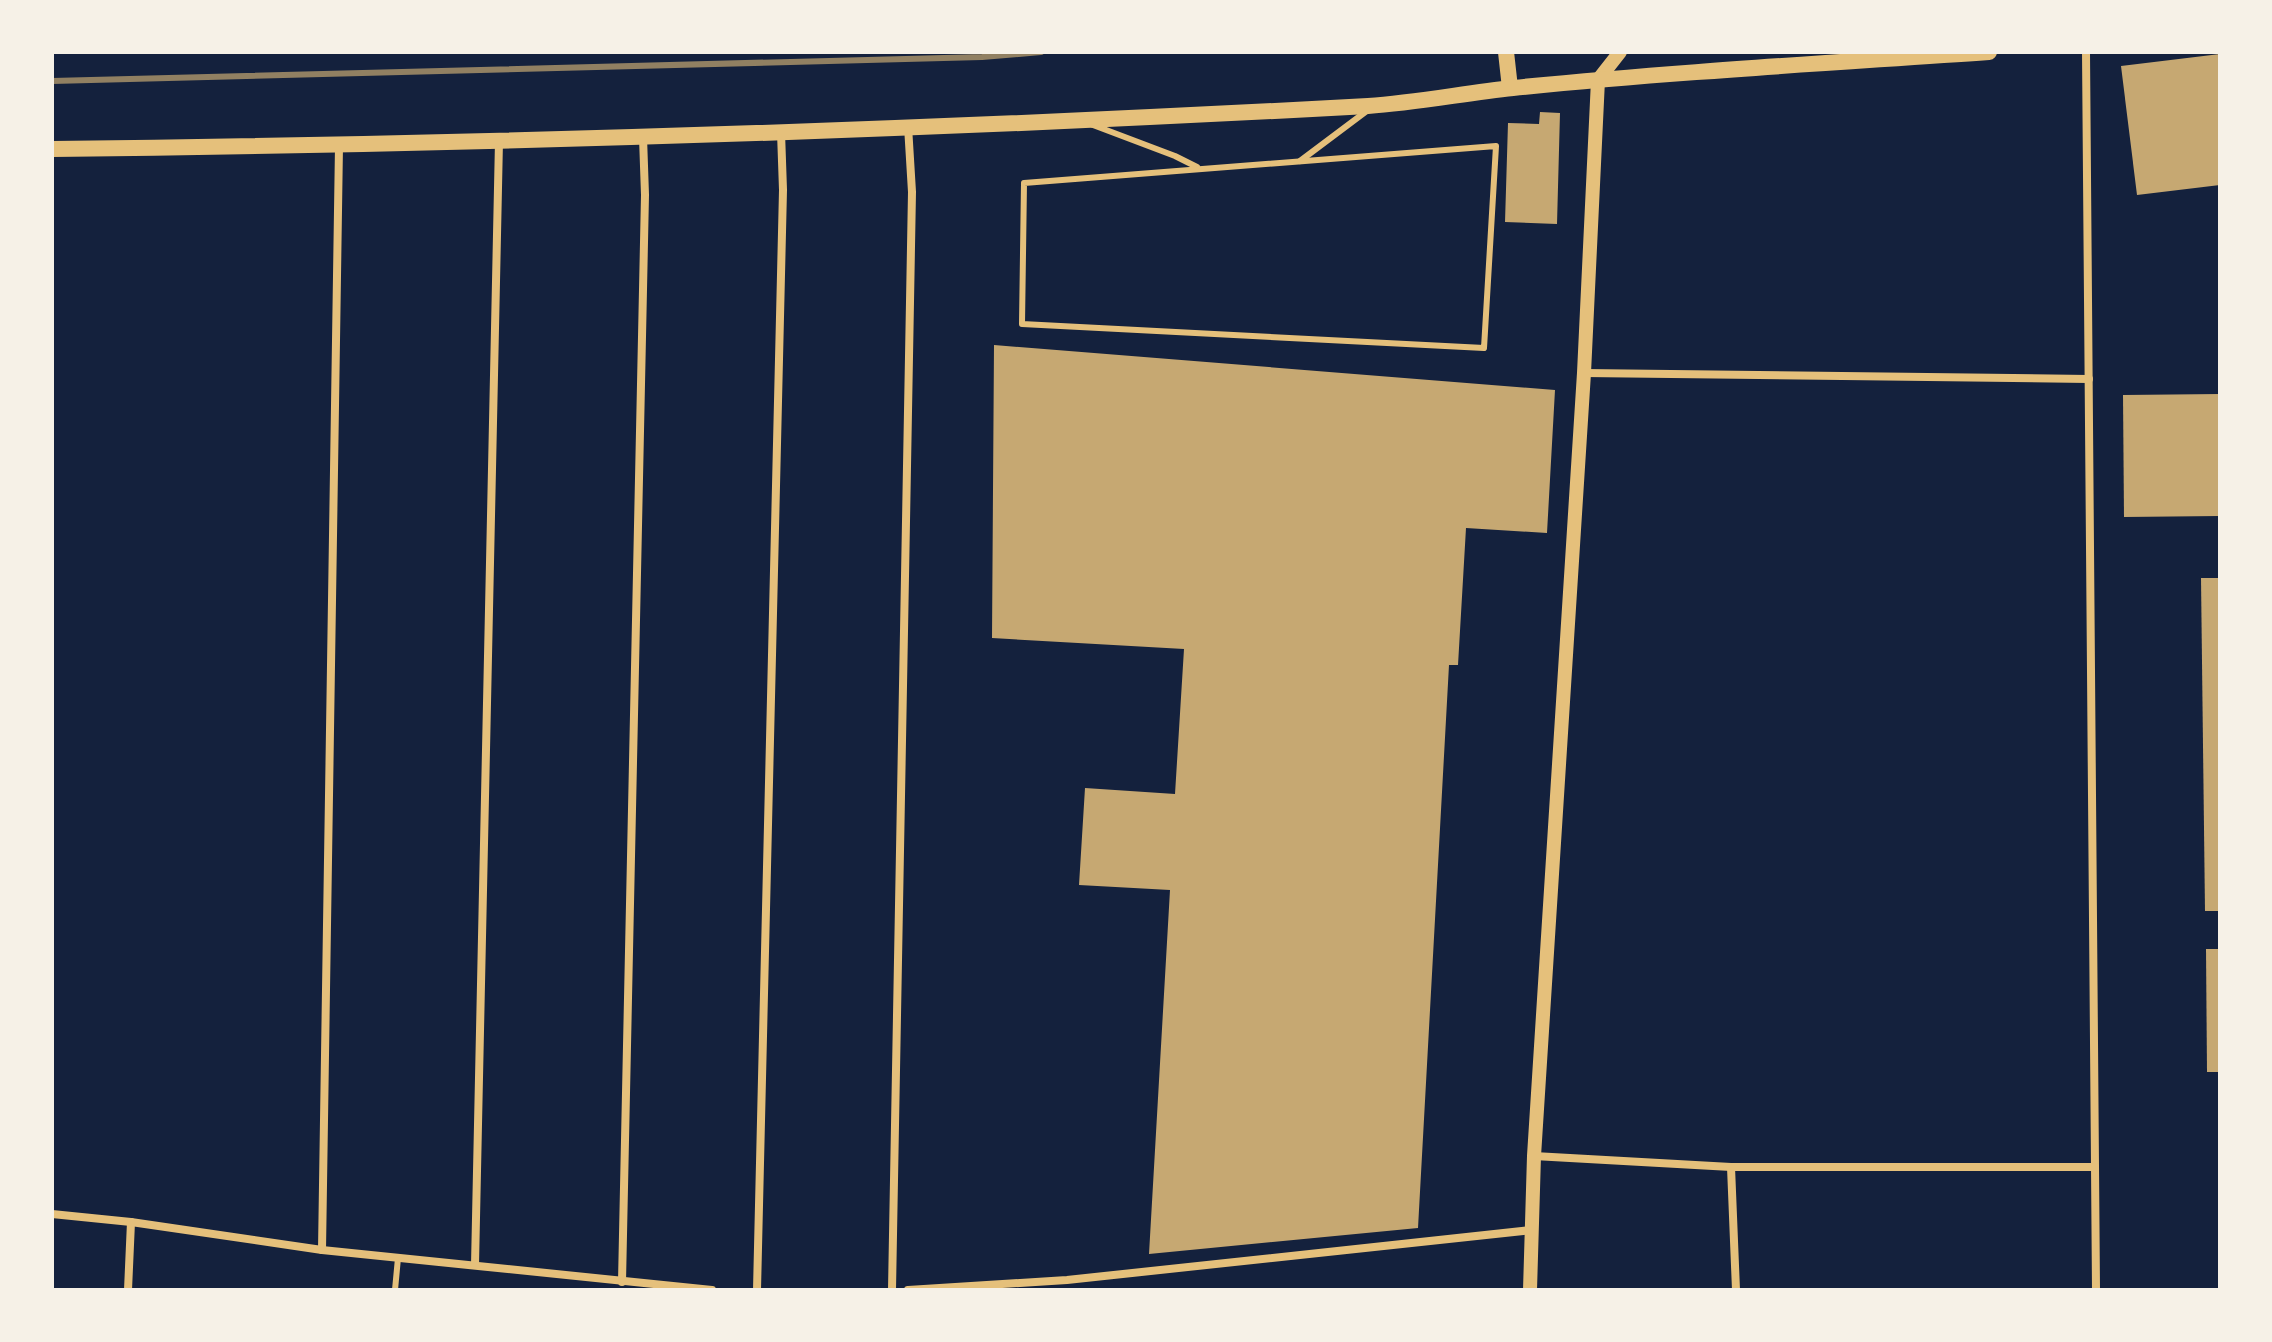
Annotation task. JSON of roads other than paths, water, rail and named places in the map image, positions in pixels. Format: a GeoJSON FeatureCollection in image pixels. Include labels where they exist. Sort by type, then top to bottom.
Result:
{"type":"FeatureCollection","features":[{"type":"Feature","properties":{"kind":"main road"},"geometry":{"type":"LineString","coordinates":[[1506,52],[1510,88]]}},
{"type":"Feature","properties":{"kind":"main road"},"geometry":{"type":"LineString","coordinates":[[52,149],[339,146],[781,132],[1375,105],[1598,80],[1989,52]]}},
{"type":"Feature","properties":{"kind":"street"},"geometry":{"type":"LineString","coordinates":[[1530,1290],[1534,1156],[1584,373],[1598,80],[1620,52]]}},
{"type":"Feature","properties":{"kind":"street"},"geometry":{"type":"LineString","coordinates":[[2086,52],[2096,1290]]}},
{"type":"Feature","properties":{"kind":"street"},"geometry":{"type":"LineString","coordinates":[[892,1290],[912,224],[908,126]]}},
{"type":"Feature","properties":{"kind":"street"},"geometry":{"type":"LineString","coordinates":[[757,1290],[783,190],[781,132]]}},
{"type":"Feature","properties":{"kind":"street"},"geometry":{"type":"LineString","coordinates":[[622,1282],[645,211],[643,136]]}},
{"type":"Feature","properties":{"kind":"street"},"geometry":{"type":"LineString","coordinates":[[475,1265],[499,140]]}},
{"type":"Feature","properties":{"kind":"street"},"geometry":{"type":"LineString","coordinates":[[322,1250],[339,146]]}},
{"type":"Feature","properties":{"kind":"street"},"geometry":{"type":"LineString","coordinates":[[1584,373],[2089,379]]}},
{"type":"Feature","properties":{"kind":"street"},"geometry":{"type":"LineString","coordinates":[[1534,1156],[1731,1167],[2095,1167]]}},
{"type":"Feature","properties":{"kind":"street"},"geometry":{"type":"LineString","coordinates":[[1731,1167],[1736,1290]]}},
{"type":"Feature","properties":{"kind":"street"},"geometry":{"type":"LineString","coordinates":[[52,1214],[131,1222],[322,1250],[712,1290]]}},
{"type":"Feature","properties":{"kind":"street"},"geometry":{"type":"LineString","coordinates":[[128,1290],[131,1222]]}},
{"type":"Feature","properties":{"kind":"street"},"geometry":{"type":"LineString","coordinates":[[908,1290],[1067,1285],[1533,1230]]}},
{"type":"Feature","properties":{"kind":"lane"},"geometry":{"type":"LineString","coordinates":[[1300,161],[1375,105]]}},
{"type":"Feature","properties":{"kind":"lane"},"geometry":{"type":"LineString","coordinates":[[1074,119],[1175,156],[1198,168]]}},
{"type":"Feature","properties":{"kind":"lane"},"geometry":{"type":"LineString","coordinates":[[1496,146],[1484,348],[1022,324],[1024,183],[1300,161],[1496,146]]}},
{"type":"Feature","properties":{"kind":"lane"},"geometry":{"type":"LineString","coordinates":[[395,1290],[398,1258]]}},
{"type":"Feature","properties":{"kind":"railway"},"geometry":{"type":"LineString","coordinates":[[52,81],[982,57],[1041,52]]}}]}
